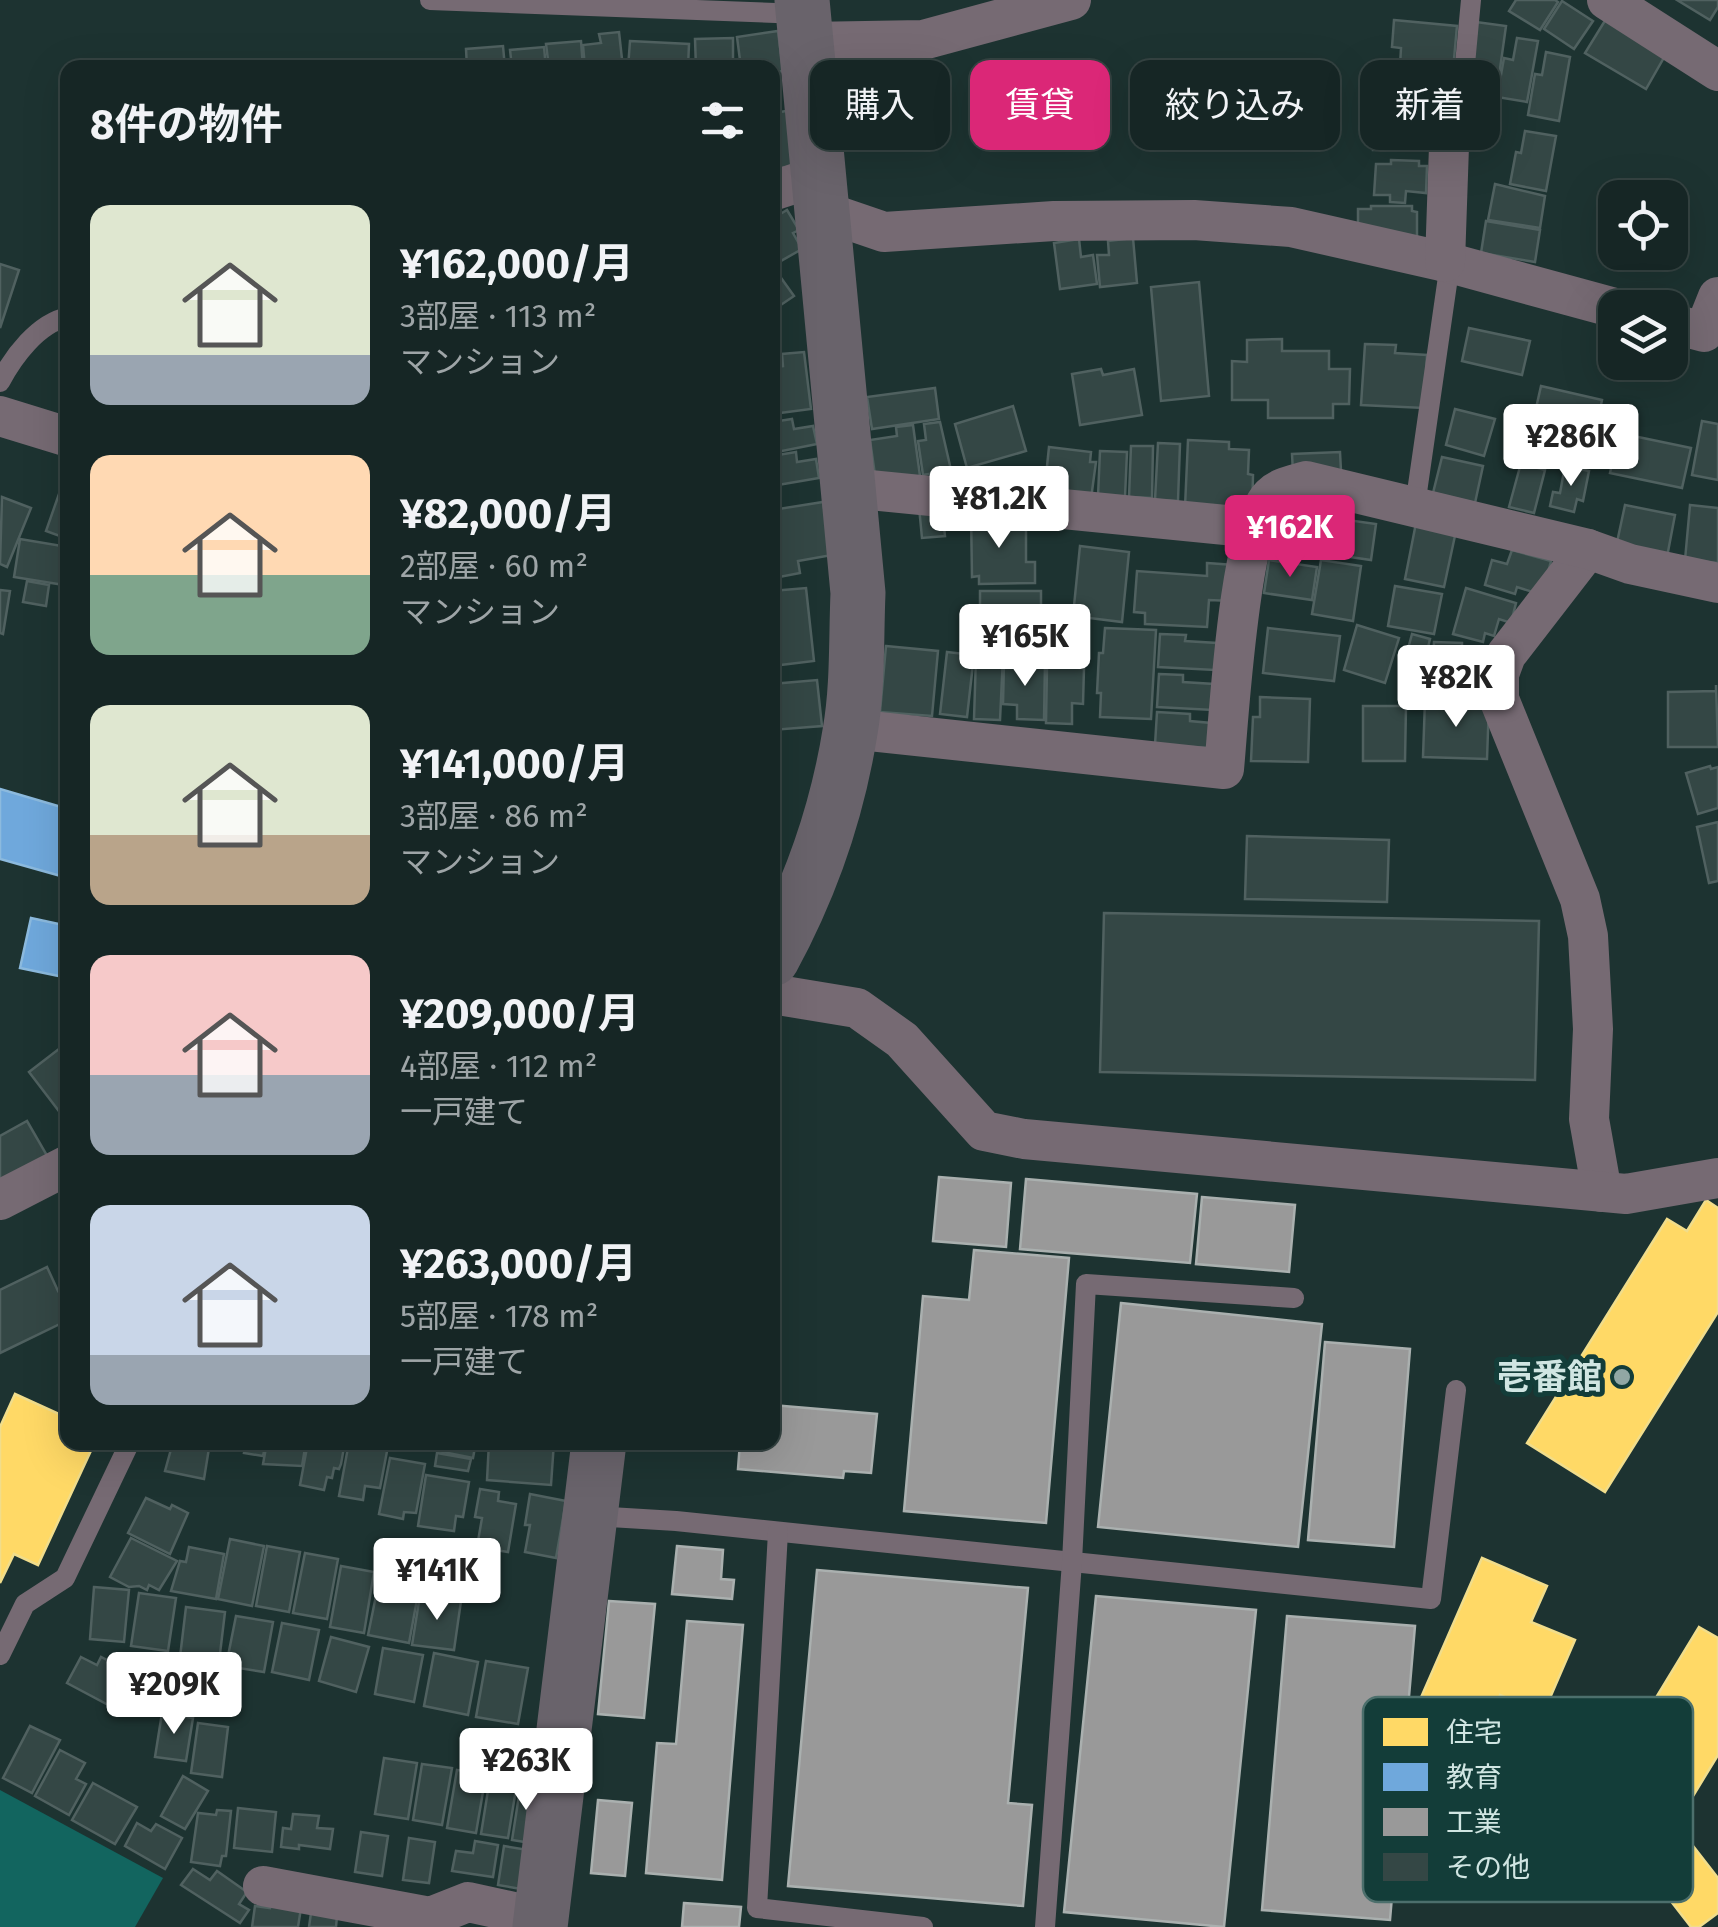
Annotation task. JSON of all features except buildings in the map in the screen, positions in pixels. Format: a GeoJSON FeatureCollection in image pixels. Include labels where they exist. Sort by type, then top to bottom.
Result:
{"type":"FeatureCollection","features":[{"type":"Feature","properties":{"kind":"street"},"geometry":{"type":"LineString","coordinates":[[780,928],[789,894],[830,827],[851,729],[858,593],[849,488],[804,194],[804,19],[922,40],[1071,0]]}},
{"type":"Feature","properties":{"kind":"street"},"geometry":{"type":"LineString","coordinates":[[1607,0],[1718,71]]}},
{"type":"Feature","properties":{"kind":"street"},"geometry":{"type":"LineString","coordinates":[[1448,262],[1450,150]]}},
{"type":"Feature","properties":{"kind":"street"},"geometry":{"type":"LineString","coordinates":[[804,194],[842,218],[884,232],[1054,221],[1233,223],[1292,228],[1448,262],[1598,303]]}},
{"type":"Feature","properties":{"kind":"street"},"geometry":{"type":"LineString","coordinates":[[1688,328],[1704,332],[1718,298]]}},
{"type":"Feature","properties":{"kind":"street"},"geometry":{"type":"LineString","coordinates":[[3,412],[60,434]]}},
{"type":"Feature","properties":{"kind":"street"},"geometry":{"type":"LineString","coordinates":[[851,729],[1224,769],[1246,560],[1268,498],[1282,488],[1306,481],[1718,583]]}},
{"type":"Feature","properties":{"kind":"street"},"geometry":{"type":"LineString","coordinates":[[849,488],[1256,528]]}},
{"type":"Feature","properties":{"kind":"street"},"geometry":{"type":"LineString","coordinates":[[1588,549],[1506,654],[1499,674],[1499,699],[1584,917],[1593,1030],[1588,1119],[1602,1192]]}},
{"type":"Feature","properties":{"kind":"street"},"geometry":{"type":"LineString","coordinates":[[780,995],[857,1008],[902,1040],[984,1131],[1024,1139],[1626,1194],[1718,1178]]}},
{"type":"Feature","properties":{"kind":"street"},"geometry":{"type":"LineString","coordinates":[[0,1200],[60,1168]]}},
{"type":"Feature","properties":{"kind":"street"},"geometry":{"type":"LineString","coordinates":[[263,1886],[430,1917],[468,1902],[540,1922],[598,1450]]}},
{"type":"Feature","properties":{"kind":"lane"},"geometry":{"type":"LineString","coordinates":[[430,0],[804,19]]}},
{"type":"Feature","properties":{"kind":"lane"},"geometry":{"type":"LineString","coordinates":[[1465,60],[1471,0]]}},
{"type":"Feature","properties":{"kind":"lane"},"geometry":{"type":"LineString","coordinates":[[1415,506],[1448,262]]}},
{"type":"Feature","properties":{"kind":"lane"},"geometry":{"type":"LineString","coordinates":[[3,412],[15,354],[60,319]]}},
{"type":"Feature","properties":{"kind":"lane"},"geometry":{"type":"LineString","coordinates":[[1045,1927],[1072,1562],[1086,1284],[1294,1298]]}},
{"type":"Feature","properties":{"kind":"lane"},"geometry":{"type":"LineString","coordinates":[[590,1516],[1431,1599],[1456,1390]]}},
{"type":"Feature","properties":{"kind":"lane"},"geometry":{"type":"LineString","coordinates":[[0,1655],[25,1604],[65,1578],[126,1450]]}},
{"type":"Feature","properties":{"kind":"lane"},"geometry":{"type":"LineString","coordinates":[[778,1532],[757,1908],[923,1927]]}},
{"type":"Feature","properties":{"kind":"shaded area"},"geometry":{"type":"Polygon","coordinates":[[[0,1790],[163,1878],[135,1927],[0,1927],[0,1790]]]}},
{"type":"Feature","properties":{"kind":"place","name":"壱番館"},"geometry":{"type":"Point","coordinates":[1622,1377]}}]}
